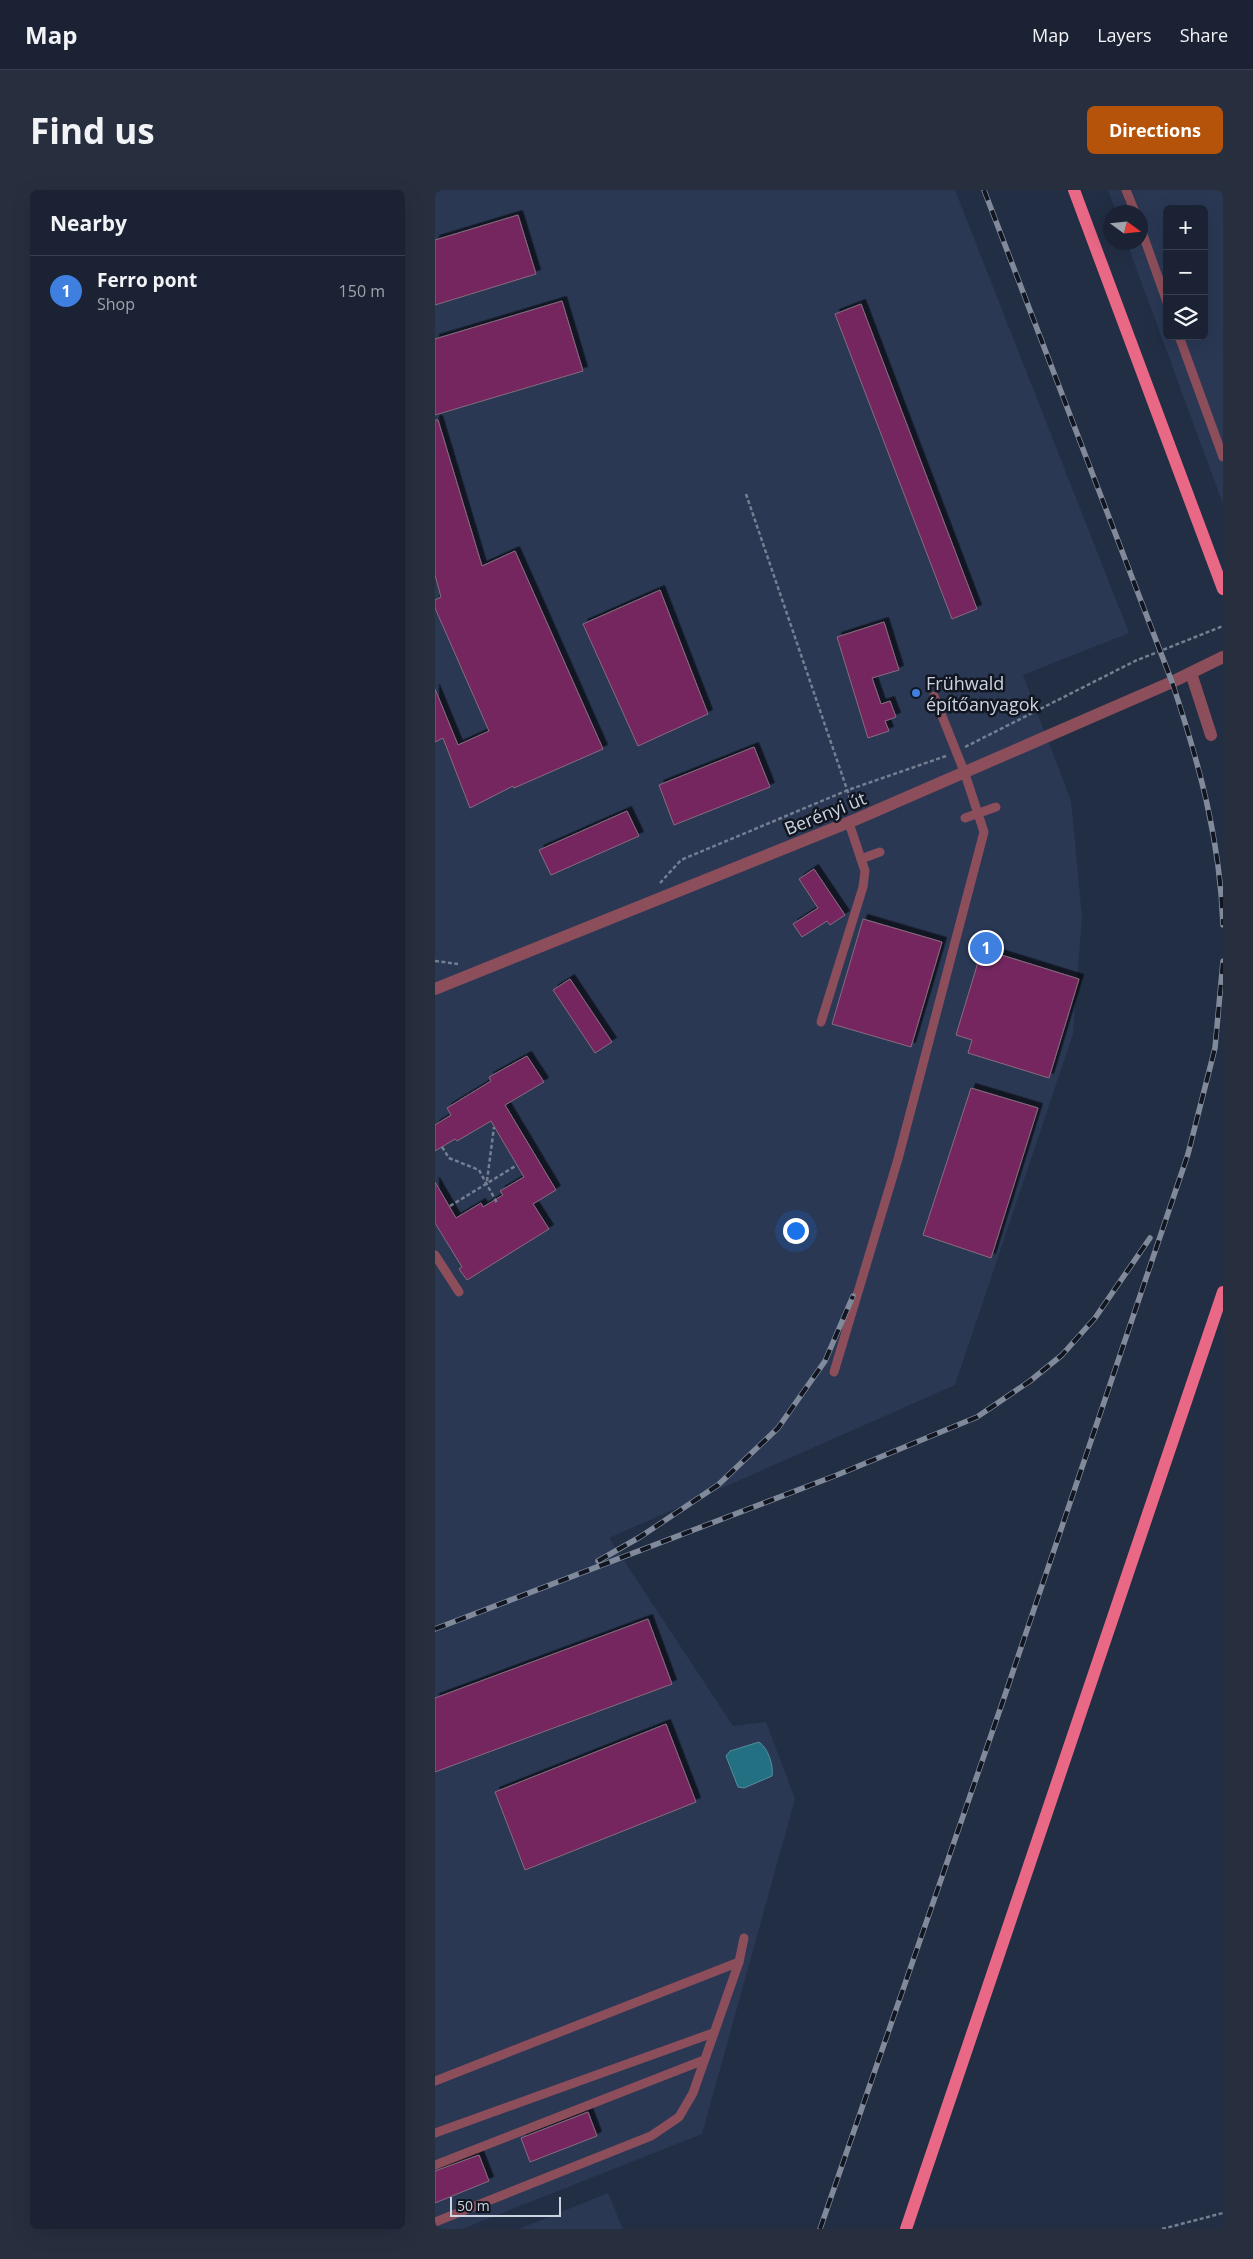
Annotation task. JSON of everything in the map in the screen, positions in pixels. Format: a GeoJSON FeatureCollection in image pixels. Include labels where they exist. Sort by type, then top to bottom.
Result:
{"type":"FeatureCollection","features":[{"type":"Feature","properties":{"kind":"main road"},"geometry":{"type":"LineString","coordinates":[[1074,190],[1223,588]]}},
{"type":"Feature","properties":{"kind":"main road"},"geometry":{"type":"LineString","coordinates":[[906,2229],[1223,1292]]}},
{"type":"Feature","properties":{"kind":"street","name":"Berényi út"},"geometry":{"type":"LineString","coordinates":[[435,990],[853,821],[1191,673],[1223,657]]}},
{"type":"Feature","properties":{"kind":"street"},"geometry":{"type":"LineString","coordinates":[[1191,673],[1211,735]]}},
{"type":"Feature","properties":{"kind":"lane"},"geometry":{"type":"LineString","coordinates":[[1126,190],[1132,205]]}},
{"type":"Feature","properties":{"kind":"lane"},"geometry":{"type":"LineString","coordinates":[[1148,249],[1165,295]]}},
{"type":"Feature","properties":{"kind":"lane"},"geometry":{"type":"LineString","coordinates":[[1180,340],[1223,457]]}},
{"type":"Feature","properties":{"kind":"lane"},"geometry":{"type":"LineString","coordinates":[[834,1372],[898,1159],[984,832],[964,771],[955,753],[934,696]]}},
{"type":"Feature","properties":{"kind":"lane"},"geometry":{"type":"LineString","coordinates":[[965,818],[996,807]]}},
{"type":"Feature","properties":{"kind":"lane"},"geometry":{"type":"LineString","coordinates":[[821,1022],[863,886],[865,871],[853,821]]}},
{"type":"Feature","properties":{"kind":"lane"},"geometry":{"type":"LineString","coordinates":[[861,859],[880,852]]}},
{"type":"Feature","properties":{"kind":"lane"},"geometry":{"type":"LineString","coordinates":[[435,1255],[459,1292]]}},
{"type":"Feature","properties":{"kind":"lane"},"geometry":{"type":"LineString","coordinates":[[435,2222],[651,2136],[667,2127],[686,2107],[739,1962],[744,1938]]}},
{"type":"Feature","properties":{"kind":"lane"},"geometry":{"type":"LineString","coordinates":[[435,2081],[739,1962]]}},
{"type":"Feature","properties":{"kind":"lane"},"geometry":{"type":"LineString","coordinates":[[435,2133],[713,2033]]}},
{"type":"Feature","properties":{"kind":"lane"},"geometry":{"type":"LineString","coordinates":[[435,2165],[704,2060]]}},
{"type":"Feature","properties":{"kind":"path"},"geometry":{"type":"LineString","coordinates":[[747,494],[848,790],[853,821]]}},
{"type":"Feature","properties":{"kind":"path"},"geometry":{"type":"LineString","coordinates":[[657,887],[677,862],[848,790],[955,753],[1135,661],[1223,626]]}},
{"type":"Feature","properties":{"kind":"path"},"geometry":{"type":"LineString","coordinates":[[435,961],[457,965],[466,961]]}},
{"type":"Feature","properties":{"kind":"path"},"geometry":{"type":"LineString","coordinates":[[487,1183],[495,1127]]}},
{"type":"Feature","properties":{"kind":"path"},"geometry":{"type":"LineString","coordinates":[[442,1147],[449,1158],[479,1170],[497,1203]]}},
{"type":"Feature","properties":{"kind":"path"},"geometry":{"type":"LineString","coordinates":[[450,1206],[517,1165]]}},
{"type":"Feature","properties":{"kind":"path"},"geometry":{"type":"LineString","coordinates":[[1162,2229],[1223,2213]]}},
{"type":"Feature","properties":{"kind":"shaded area"},"geometry":{"type":"Polygon","coordinates":[[[435,190],[955,190],[1129,633],[1023,675],[1071,801],[1082,917],[1073,1034],[955,1385],[609,1538],[733,1726],[766,1722],[795,1799],[702,2134],[462,2229],[435,2229],[435,190]]]}},
{"type":"Feature","properties":{"kind":"shaded area"},"geometry":{"type":"Polygon","coordinates":[[[1108,190],[1223,190],[1223,504],[1130,250],[1148,250],[1148,205],[1113,205],[1108,190]]]}},
{"type":"Feature","properties":{"kind":"shaded area"},"geometry":{"type":"Polygon","coordinates":[[[759,1742],[765,1748],[770,1758],[772,1776],[744,1788],[738,1787],[726,1756],[730,1751],[759,1742]]]}},
{"type":"Feature","properties":{"kind":"shaded area"},"geometry":{"type":"Polygon","coordinates":[[[608,2193],[623,2229],[519,2229],[608,2193]]]}},
{"type":"Feature","properties":{"kind":"building"},"geometry":{"type":"Polygon","coordinates":[[[518,215],[536,274],[435,305],[435,240],[518,215]]]}},
{"type":"Feature","properties":{"kind":"building"},"geometry":{"type":"Polygon","coordinates":[[[562,301],[583,371],[435,415],[435,339],[562,301]]]}},
{"type":"Feature","properties":{"kind":"building"},"geometry":{"type":"Polygon","coordinates":[[[861,304],[977,609],[952,619],[835,314],[861,304]]]}},
{"type":"Feature","properties":{"kind":"building"},"geometry":{"type":"Polygon","coordinates":[[[435,420],[438,420],[482,566],[515,551],[603,749],[514,788],[513,786],[470,808],[443,738],[435,742],[435,689],[458,745],[489,731],[435,608],[435,600],[441,597],[435,575],[435,420]]]}},
{"type":"Feature","properties":{"kind":"building"},"geometry":{"type":"Polygon","coordinates":[[[660,590],[708,714],[638,746],[583,624],[660,590]]]}},
{"type":"Feature","properties":{"kind":"building"},"geometry":{"type":"Polygon","coordinates":[[[884,622],[899,670],[872,678],[881,704],[890,701],[896,717],[885,721],[889,731],[868,738],[837,637],[884,622]]]}},
{"type":"Feature","properties":{"kind":"building"},"geometry":{"type":"Polygon","coordinates":[[[754,747],[770,787],[674,825],[659,785],[754,747]]]}},
{"type":"Feature","properties":{"kind":"building"},"geometry":{"type":"Polygon","coordinates":[[[627,811],[639,836],[551,875],[539,850],[627,811]]]}},
{"type":"Feature","properties":{"kind":"building"},"geometry":{"type":"Polygon","coordinates":[[[814,869],[845,915],[830,925],[827,921],[802,937],[793,924],[818,908],[799,879],[814,869]]]}},
{"type":"Feature","properties":{"kind":"building"},"geometry":{"type":"Polygon","coordinates":[[[863,919],[942,942],[911,1047],[832,1024],[863,919]]]}},
{"type":"Feature","properties":{"kind":"building"},"geometry":{"type":"Polygon","coordinates":[[[982,949],[1079,979],[1049,1078],[968,1053],[972,1040],[956,1035],[982,949]]]}},
{"type":"Feature","properties":{"kind":"building"},"geometry":{"type":"Polygon","coordinates":[[[570,979],[612,1042],[595,1053],[553,990],[570,979]]]}},
{"type":"Feature","properties":{"kind":"building"},"geometry":{"type":"Polygon","coordinates":[[[527,1056],[544,1082],[505,1105],[556,1190],[533,1204],[549,1229],[467,1280],[459,1269],[462,1267],[435,1223],[435,1182],[456,1218],[481,1203],[483,1207],[503,1195],[500,1191],[524,1177],[491,1121],[457,1141],[455,1139],[435,1151],[435,1125],[451,1115],[447,1108],[491,1081],[489,1077],[527,1056]]]}},
{"type":"Feature","properties":{"kind":"building"},"geometry":{"type":"Polygon","coordinates":[[[971,1088],[1038,1108],[991,1258],[923,1235],[971,1088]]]}},
{"type":"Feature","properties":{"kind":"building"},"geometry":{"type":"Polygon","coordinates":[[[648,1619],[672,1684],[435,1772],[435,1698],[648,1619]]]}},
{"type":"Feature","properties":{"kind":"building"},"geometry":{"type":"Polygon","coordinates":[[[666,1724],[696,1802],[525,1870],[495,1792],[666,1724]]]}},
{"type":"Feature","properties":{"kind":"building"},"geometry":{"type":"Polygon","coordinates":[[[588,2112],[597,2136],[530,2162],[521,2138],[588,2112]]]}},
{"type":"Feature","properties":{"kind":"building"},"geometry":{"type":"Polygon","coordinates":[[[479,2155],[489,2181],[435,2203],[435,2171],[479,2155]]]}},
{"type":"Feature","properties":{"kind":"railway"},"geometry":{"type":"LineString","coordinates":[[984,190],[1182,712],[1207,802],[1213,832],[1218,862],[1223,925]]}},
{"type":"Feature","properties":{"kind":"railway"},"geometry":{"type":"LineString","coordinates":[[820,2229],[1005,1695],[1188,1154],[1215,1048],[1223,961]]}},
{"type":"Feature","properties":{"kind":"railway"},"geometry":{"type":"LineString","coordinates":[[435,1629],[837,1475],[977,1417],[1030,1381],[1062,1355],[1095,1318],[1150,1238]]}},
{"type":"Feature","properties":{"kind":"railway"},"geometry":{"type":"LineString","coordinates":[[598,1561],[640,1537],[718,1485],[778,1428],[825,1361],[853,1296]]}},
{"type":"Feature","properties":{"kind":"place","name":"Frühwald építőanyagok"},"geometry":{"type":"Point","coordinates":[916,693]}},
{"type":"Feature","properties":{"kind":"place","name":"Ferro pont"},"geometry":{"type":"Point","coordinates":[986,948]}}]}
